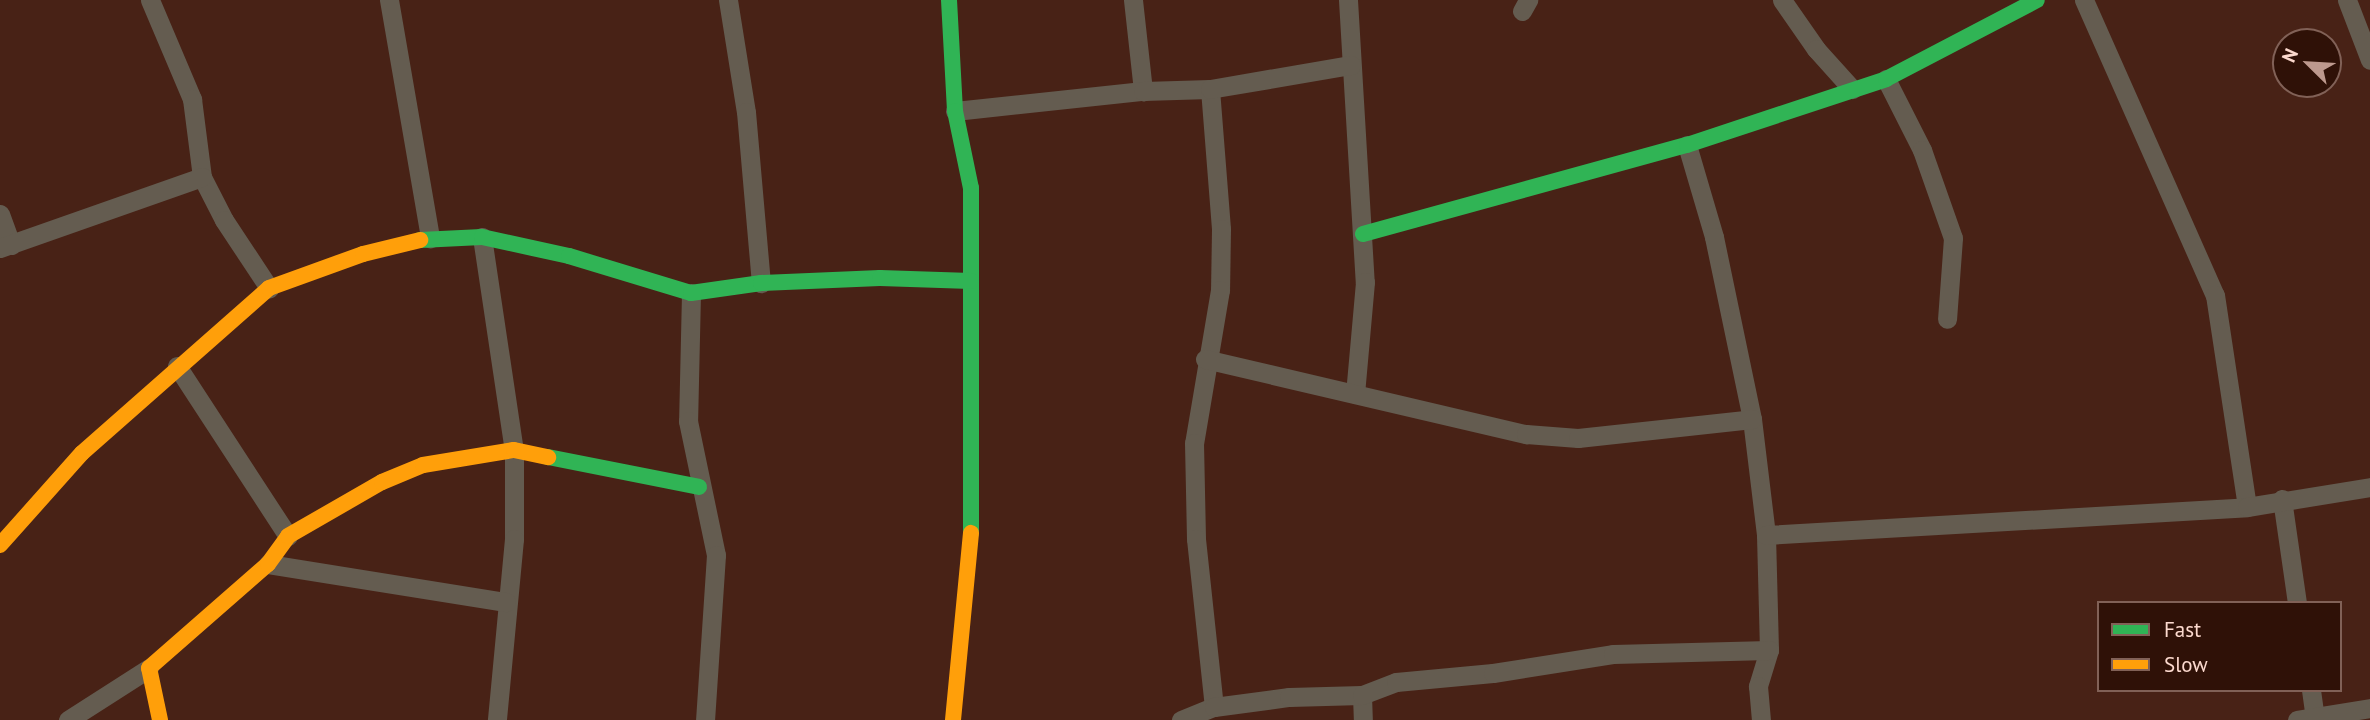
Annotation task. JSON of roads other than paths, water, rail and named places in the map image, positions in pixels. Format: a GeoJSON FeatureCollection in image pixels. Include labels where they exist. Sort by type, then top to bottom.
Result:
{"type":"FeatureCollection","features":[{"type":"Feature","properties":{"kind":"street"},"geometry":{"type":"LineString","coordinates":[[150,0],[192,99],[202,177],[269,288]]}},
{"type":"Feature","properties":{"kind":"street"},"geometry":{"type":"LineString","coordinates":[[389,0],[430,238]]}},
{"type":"Feature","properties":{"kind":"street"},"geometry":{"type":"LineString","coordinates":[[728,0],[746,112],[761,283]]}},
{"type":"Feature","properties":{"kind":"street"},"geometry":{"type":"LineString","coordinates":[[949,0],[955,111],[971,188],[973,511],[953,720]]}},
{"type":"Feature","properties":{"kind":"street"},"geometry":{"type":"LineString","coordinates":[[1133,0],[1143,91]]}},
{"type":"Feature","properties":{"kind":"street"},"geometry":{"type":"LineString","coordinates":[[1348,0],[1365,282],[1355,394]]}},
{"type":"Feature","properties":{"kind":"street"},"geometry":{"type":"LineString","coordinates":[[1783,0],[1816,49],[1852,89]]}},
{"type":"Feature","properties":{"kind":"street"},"geometry":{"type":"LineString","coordinates":[[1363,234],[1687,145],[1886,79],[2037,0]]}},
{"type":"Feature","properties":{"kind":"street"},"geometry":{"type":"LineString","coordinates":[[2084,0],[2215,295],[2247,507]]}},
{"type":"Feature","properties":{"kind":"street"},"geometry":{"type":"LineString","coordinates":[[2347,0],[2370,60]]}},
{"type":"Feature","properties":{"kind":"street"},"geometry":{"type":"LineString","coordinates":[[955,111],[1143,91],[1210,89],[1351,65]]}},
{"type":"Feature","properties":{"kind":"street"},"geometry":{"type":"LineString","coordinates":[[1886,79],[1922,150],[1953,238],[1947,319]]}},
{"type":"Feature","properties":{"kind":"street"},"geometry":{"type":"LineString","coordinates":[[1210,89],[1221,229],[1220,290],[1205,359],[1194,443],[1196,539],[1214,707]]}},
{"type":"Feature","properties":{"kind":"street"},"geometry":{"type":"LineString","coordinates":[[1687,145],[1714,237],[1752,419],[1766,535],[1769,650],[1758,686],[1761,720]]}},
{"type":"Feature","properties":{"kind":"street"},"geometry":{"type":"LineString","coordinates":[[0,214],[6,247],[202,177]]}},
{"type":"Feature","properties":{"kind":"street"},"geometry":{"type":"LineString","coordinates":[[482,237],[514,450],[514,539],[497,720]]}},
{"type":"Feature","properties":{"kind":"street"},"geometry":{"type":"LineString","coordinates":[[0,545],[53,483],[177,366],[269,288],[351,258],[430,238],[482,237],[569,256],[691,293],[761,283],[880,278],[971,281]]}},
{"type":"Feature","properties":{"kind":"street"},"geometry":{"type":"LineString","coordinates":[[691,293],[688,421],[699,487],[716,555],[715,627],[705,720]]}},
{"type":"Feature","properties":{"kind":"street"},"geometry":{"type":"LineString","coordinates":[[1205,359],[1355,394],[1450,420],[1539,435],[1578,438],[1752,419]]}},
{"type":"Feature","properties":{"kind":"street"},"geometry":{"type":"LineString","coordinates":[[177,366],[288,536]]}},
{"type":"Feature","properties":{"kind":"street"},"geometry":{"type":"LineString","coordinates":[[68,720],[149,668],[268,564],[288,536],[382,482],[423,465],[514,450],[699,487]]}},
{"type":"Feature","properties":{"kind":"street"},"geometry":{"type":"LineString","coordinates":[[1766,535],[2247,507],[2282,499],[2370,487]]}},
{"type":"Feature","properties":{"kind":"street"},"geometry":{"type":"LineString","coordinates":[[2282,499],[2297,601]]}},
{"type":"Feature","properties":{"kind":"street"},"geometry":{"type":"LineString","coordinates":[[268,564],[506,602]]}},
{"type":"Feature","properties":{"kind":"street"},"geometry":{"type":"LineString","coordinates":[[1181,720],[1214,707],[1289,697],[1362,695],[1396,682],[1493,673],[1613,654],[1769,650]]}},
{"type":"Feature","properties":{"kind":"street"},"geometry":{"type":"LineString","coordinates":[[149,668],[160,720]]}},
{"type":"Feature","properties":{"kind":"street"},"geometry":{"type":"LineString","coordinates":[[2311,692],[2306,718],[2370,708]]}},
{"type":"Feature","properties":{"kind":"street"},"geometry":{"type":"LineString","coordinates":[[1362,695],[1363,720]]}}]}
